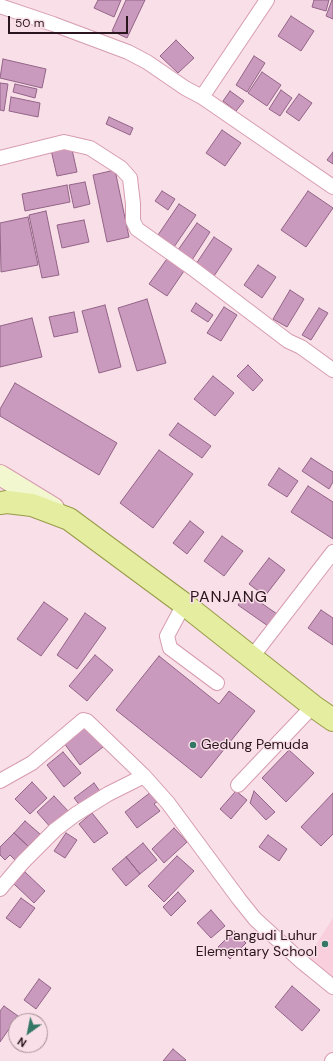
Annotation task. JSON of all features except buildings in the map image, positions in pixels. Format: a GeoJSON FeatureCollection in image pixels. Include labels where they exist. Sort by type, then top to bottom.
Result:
{"type":"FeatureCollection","features":[{"type":"Feature","properties":{"kind":"main road"},"geometry":{"type":"LineString","coordinates":[[0,475],[42,500],[69,519],[184,604],[313,706],[333,720]]}},
{"type":"Feature","properties":{"kind":"main road"},"geometry":{"type":"LineString","coordinates":[[0,503],[7,502],[32,505],[69,519]]}},
{"type":"Feature","properties":{"kind":"street"},"geometry":{"type":"LineString","coordinates":[[202,97],[268,0]]}},
{"type":"Feature","properties":{"kind":"street"},"geometry":{"type":"LineString","coordinates":[[0,6],[128,52],[147,62],[185,88],[202,97],[333,187]]}},
{"type":"Feature","properties":{"kind":"street"},"geometry":{"type":"LineString","coordinates":[[0,158],[64,142],[90,148],[121,168],[130,178],[133,221],[137,229],[192,268],[288,341],[301,347],[333,370]]}},
{"type":"Feature","properties":{"kind":"street"},"geometry":{"type":"LineString","coordinates":[[252,657],[333,552]]}},
{"type":"Feature","properties":{"kind":"street"},"geometry":{"type":"LineString","coordinates":[[184,604],[167,636],[170,648],[217,683]]}},
{"type":"Feature","properties":{"kind":"street"},"geometry":{"type":"LineString","coordinates":[[238,784],[313,706]]}},
{"type":"Feature","properties":{"kind":"street"},"geometry":{"type":"LineString","coordinates":[[0,781],[32,763],[83,720],[87,721],[144,776],[168,803],[255,919],[301,961],[333,987]]}},
{"type":"Feature","properties":{"kind":"street"},"geometry":{"type":"LineString","coordinates":[[0,889],[23,862],[49,836],[76,814],[119,788],[144,776]]}},
{"type":"Feature","properties":{"kind":"shaded area","name":"Pangudi Luhur Elementary School"},"geometry":{"type":"Polygon","coordinates":[[[333,918],[333,993],[299,971],[333,918]]]}},
{"type":"Feature","properties":{"kind":"place","name":"Gedung Pemuda"},"geometry":{"type":"Point","coordinates":[193,745]}},
{"type":"Feature","properties":{"kind":"place","name":"Pangudi Luhur Elementary School"},"geometry":{"type":"Point","coordinates":[325,944]}},
{"type":"Feature","properties":{"kind":"district","name":"PANJANG"},"geometry":{"type":"Point","coordinates":[229,598]}}]}
